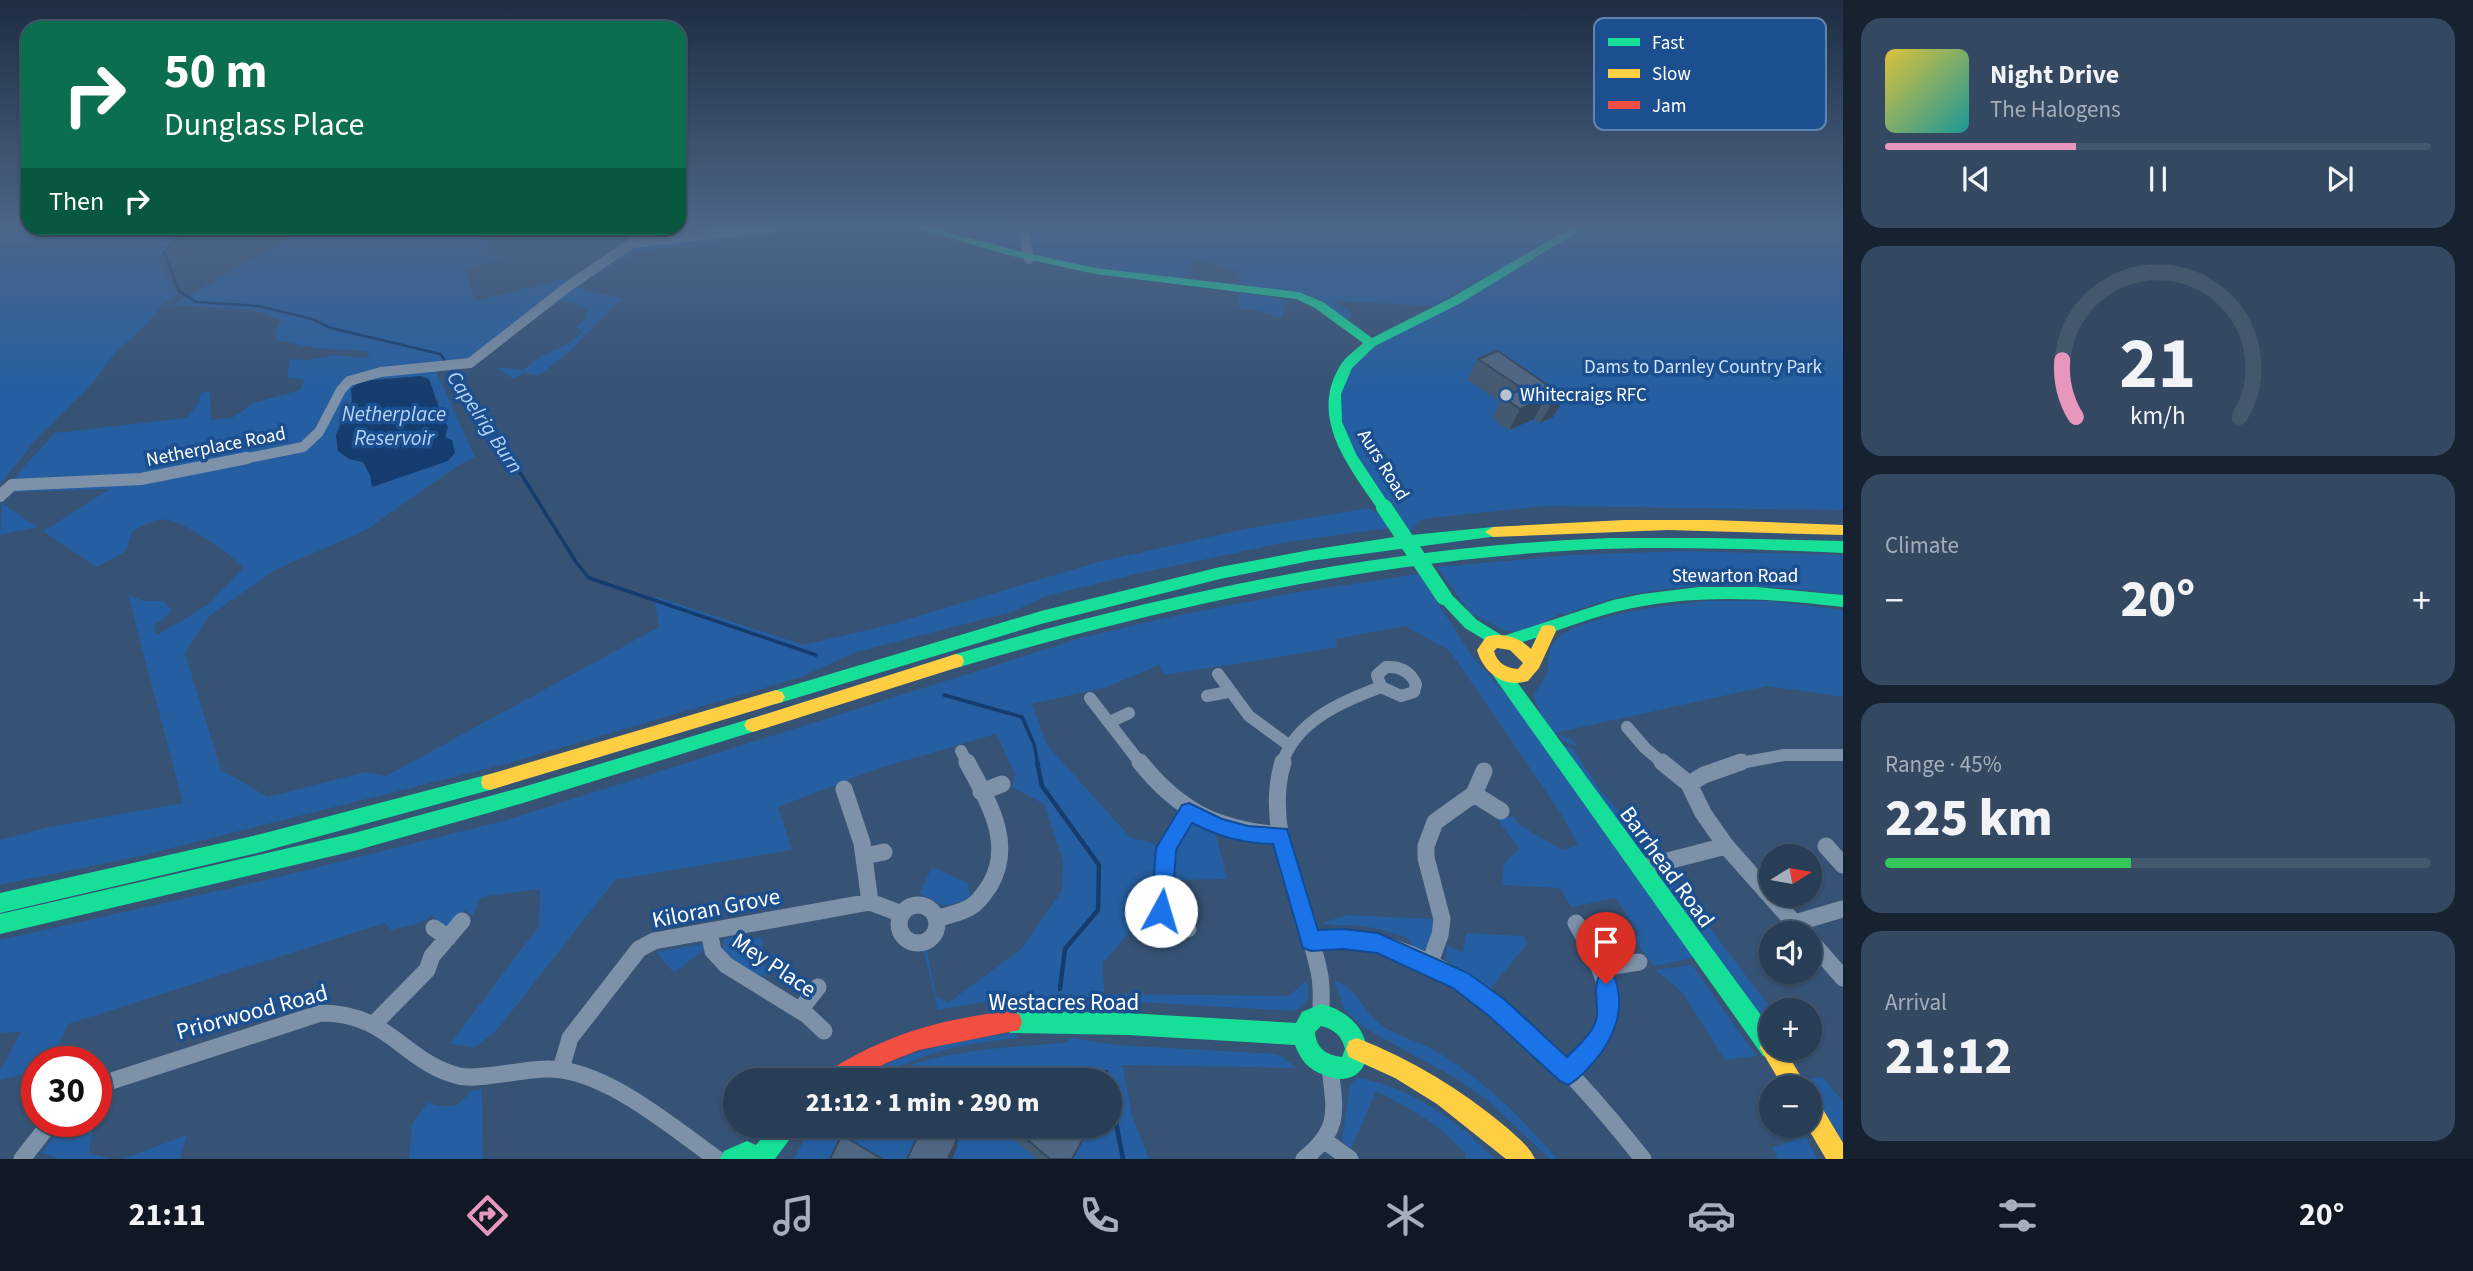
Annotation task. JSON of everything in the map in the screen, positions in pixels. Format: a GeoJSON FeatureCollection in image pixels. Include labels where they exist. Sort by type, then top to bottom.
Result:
{"type":"FeatureCollection","features":[{"type":"Feature","properties":{"kind":"main road"},"geometry":{"type":"LineString","coordinates":[[1166,280],[1298,296],[1319,305],[1371,343]]}},
{"type":"Feature","properties":{"kind":"main road","name":"Aurs Road"},"geometry":{"type":"LineString","coordinates":[[1490,280],[1371,343],[1354,356],[1342,372],[1334,394],[1333,414],[1349,455],[1444,597],[1462,617],[1496,644]]}},
{"type":"Feature","properties":{"kind":"main road"},"geometry":{"type":"LineString","coordinates":[[0,903],[170,865],[402,808],[1030,621],[1140,591],[1257,564],[1392,542],[1555,528],[1687,524],[1843,530]]}},
{"type":"Feature","properties":{"kind":"main road"},"geometry":{"type":"LineString","coordinates":[[0,923],[263,865],[458,814],[1072,627],[1227,589],[1430,558],[1525,550],[1698,543],[1843,547]]}},
{"type":"Feature","properties":{"kind":"main road","name":"Stewarton Road"},"geometry":{"type":"LineString","coordinates":[[1496,644],[1548,631],[1599,610],[1665,596],[1737,593],[1843,601]]}},
{"type":"Feature","properties":{"kind":"main road"},"geometry":{"type":"LineString","coordinates":[[1527,712],[1525,692],[1530,669],[1548,631]]}},
{"type":"Feature","properties":{"kind":"main road"},"geometry":{"type":"LineString","coordinates":[[1496,644],[1521,648],[1530,669]]}},
{"type":"Feature","properties":{"kind":"main road","name":"Barrhead Road"},"geometry":{"type":"LineString","coordinates":[[1496,644],[1488,661],[1500,671],[1759,1032]]}},
{"type":"Feature","properties":{"kind":"main road"},"geometry":{"type":"LineString","coordinates":[[1500,671],[1515,676],[1530,669]]}},
{"type":"Feature","properties":{"kind":"main road"},"geometry":{"type":"LineString","coordinates":[[1321,1015],[1330,1016],[1346,1024],[1356,1040],[1357,1049],[1352,1063],[1339,1069],[1321,1065],[1308,1051],[1303,1034],[1309,1020],[1321,1015]]}},
{"type":"Feature","properties":{"kind":"main road","name":"Westacres Road"},"geometry":{"type":"LineString","coordinates":[[857,1068],[900,1044],[968,1025],[1032,1020],[1303,1034]]}},
{"type":"Feature","properties":{"kind":"main road"},"geometry":{"type":"LineString","coordinates":[[1357,1049],[1412,1072],[1454,1097],[1523,1159]]}},
{"type":"Feature","properties":{"kind":"main road"},"geometry":{"type":"LineString","coordinates":[[1822,1130],[1839,1159]]}},
{"type":"Feature","properties":{"kind":"main road"},"geometry":{"type":"LineString","coordinates":[[732,1159],[747,1153],[761,1158],[777,1138]]}},
{"type":"Feature","properties":{"kind":"street","name":"Netherplace Road"},"geometry":{"type":"LineString","coordinates":[[0,496],[12,485],[141,479],[303,447],[319,432],[341,390],[349,381],[381,372],[470,363],[577,280]]}},
{"type":"Feature","properties":{"kind":"street"},"geometry":{"type":"LineString","coordinates":[[1218,674],[1228,692],[1251,721],[1290,746]]}},
{"type":"Feature","properties":{"kind":"street"},"geometry":{"type":"LineString","coordinates":[[1321,1015],[1320,978],[1280,835],[1275,813],[1275,788],[1290,746],[1308,725],[1329,708],[1381,687]]}},
{"type":"Feature","properties":{"kind":"street"},"geometry":{"type":"LineString","coordinates":[[1207,696],[1228,692]]}},
{"type":"Feature","properties":{"kind":"street"},"geometry":{"type":"LineString","coordinates":[[1090,698],[1153,778],[1189,811],[1218,827],[1248,835],[1280,835]]}},
{"type":"Feature","properties":{"kind":"street"},"geometry":{"type":"LineString","coordinates":[[1110,722],[1129,713]]}},
{"type":"Feature","properties":{"kind":"street"},"geometry":{"type":"LineString","coordinates":[[1627,727],[1645,748],[1689,784],[1703,813],[1726,846],[1793,921]]}},
{"type":"Feature","properties":{"kind":"street"},"geometry":{"type":"LineString","coordinates":[[936,919],[970,907],[983,896],[998,872],[1002,853],[1001,834],[961,751]]}},
{"type":"Feature","properties":{"kind":"street"},"geometry":{"type":"LineString","coordinates":[[1689,784],[1702,774],[1751,761],[1798,754],[1843,755]]}},
{"type":"Feature","properties":{"kind":"street"},"geometry":{"type":"LineString","coordinates":[[1429,965],[1440,935],[1442,919],[1426,859],[1426,846],[1436,822],[1474,794],[1484,771]]}},
{"type":"Feature","properties":{"kind":"street"},"geometry":{"type":"LineString","coordinates":[[981,792],[1002,785]]}},
{"type":"Feature","properties":{"kind":"street"},"geometry":{"type":"LineString","coordinates":[[844,789],[864,856],[870,902],[902,914]]}},
{"type":"Feature","properties":{"kind":"street"},"geometry":{"type":"LineString","coordinates":[[1474,794],[1501,811]]}},
{"type":"Feature","properties":{"kind":"street"},"geometry":{"type":"LineString","coordinates":[[1144,930],[1161,911],[1166,848],[1189,811]]}},
{"type":"Feature","properties":{"kind":"street"},"geometry":{"type":"LineString","coordinates":[[1640,868],[1726,846]]}},
{"type":"Feature","properties":{"kind":"street"},"geometry":{"type":"LineString","coordinates":[[1826,846],[1843,866]]}},
{"type":"Feature","properties":{"kind":"street"},"geometry":{"type":"LineString","coordinates":[[864,856],[884,852]]}},
{"type":"Feature","properties":{"kind":"street","name":"Kiloran Grove"},"geometry":{"type":"LineString","coordinates":[[561,1069],[570,1038],[639,949],[654,941],[870,902]]}},
{"type":"Feature","properties":{"kind":"street"},"geometry":{"type":"LineString","coordinates":[[923,906],[934,914],[936,919],[932,936],[915,943],[901,932],[899,926],[902,914],[911,907],[923,906]]}},
{"type":"Feature","properties":{"kind":"street"},"geometry":{"type":"LineString","coordinates":[[1815,921],[1843,909]]}},
{"type":"Feature","properties":{"kind":"street"},"geometry":{"type":"LineString","coordinates":[[1161,911],[1188,929]]}},
{"type":"Feature","properties":{"kind":"street"},"geometry":{"type":"LineString","coordinates":[[375,1023],[427,970],[441,933],[462,921]]}},
{"type":"Feature","properties":{"kind":"street"},"geometry":{"type":"LineString","coordinates":[[1568,1073],[1601,1036],[1608,1016],[1606,984],[1576,923]]}},
{"type":"Feature","properties":{"kind":"street","name":"Mey Place"},"geometry":{"type":"LineString","coordinates":[[709,931],[713,951],[726,965],[800,1010],[824,1031]]}},
{"type":"Feature","properties":{"kind":"street"},"geometry":{"type":"LineString","coordinates":[[1311,941],[1343,939],[1378,943],[1429,965],[1477,992],[1568,1073],[1604,1111],[1643,1159]]}},
{"type":"Feature","properties":{"kind":"street"},"geometry":{"type":"LineString","coordinates":[[1822,954],[1843,978]]}},
{"type":"Feature","properties":{"kind":"street"},"geometry":{"type":"LineString","coordinates":[[1600,968],[1639,962]]}},
{"type":"Feature","properties":{"kind":"street"},"geometry":{"type":"LineString","coordinates":[[800,1010],[818,987]]}},
{"type":"Feature","properties":{"kind":"street","name":"Priorwood Road"},"geometry":{"type":"LineString","coordinates":[[112,1079],[321,1013],[339,1011],[356,1014],[375,1023],[417,1055],[461,1077],[561,1069],[609,1088],[717,1159]]}},
{"type":"Feature","properties":{"kind":"street"},"geometry":{"type":"LineString","coordinates":[[1304,1159],[1325,1141],[1334,1113],[1330,1068]]}},
{"type":"Feature","properties":{"kind":"street"},"geometry":{"type":"LineString","coordinates":[[22,1159],[39,1137]]}},
{"type":"Feature","properties":{"kind":"street"},"geometry":{"type":"LineString","coordinates":[[1325,1141],[1350,1159]]}},
{"type":"Feature","properties":{"kind":"green space"},"geometry":{"type":"Polygon","coordinates":[[[0,280],[169,280],[178,296],[164,303],[147,324],[114,354],[93,383],[39,436],[0,484],[0,280]]]}},
{"type":"Feature","properties":{"kind":"green space"},"geometry":{"type":"Polygon","coordinates":[[[216,280],[468,280],[476,301],[556,280],[573,280],[471,358],[436,371],[475,457],[459,465],[366,530],[275,570],[209,616],[185,653],[221,770],[268,797],[365,772],[386,776],[659,627],[654,596],[804,645],[892,624],[1098,562],[1250,528],[1368,508],[1379,514],[1389,528],[1288,542],[1046,596],[1012,612],[856,652],[801,677],[502,765],[140,856],[0,885],[0,840],[49,827],[183,803],[128,595],[144,601],[164,601],[171,610],[167,617],[154,625],[157,635],[209,604],[243,568],[197,533],[164,519],[132,531],[126,551],[97,567],[43,531],[110,489],[10,492],[20,471],[55,433],[187,418],[199,402],[201,393],[210,391],[211,420],[232,418],[254,403],[300,390],[304,380],[287,377],[290,359],[309,360],[335,355],[366,358],[370,355],[365,351],[315,348],[276,340],[275,333],[281,320],[253,310],[172,305],[216,280]],[[421,376],[360,382],[339,425],[336,435],[338,451],[363,462],[370,475],[445,437],[448,427],[438,409],[439,401],[421,376]]]}},
{"type":"Feature","properties":{"kind":"green space"},"geometry":{"type":"Polygon","coordinates":[[[584,280],[587,280],[576,287],[622,299],[568,353],[539,375],[523,373],[514,379],[494,367],[523,370],[582,331],[576,327],[587,317],[584,315],[588,309],[557,299],[584,280]]]}},
{"type":"Feature","properties":{"kind":"green space"},"geometry":{"type":"Polygon","coordinates":[[[1239,280],[1483,280],[1447,297],[1435,306],[1336,301],[1354,315],[1346,320],[1322,302],[1304,294],[1239,284],[1239,280]]]}},
{"type":"Feature","properties":{"kind":"green space","name":"Dams to Darnley Country Park"},"geometry":{"type":"Polygon","coordinates":[[[1483,280],[1843,280],[1843,510],[1545,506],[1422,519],[1404,537],[1366,481],[1333,403],[1358,353],[1483,280]]]}},
{"type":"Feature","properties":{"kind":"green space"},"geometry":{"type":"Polygon","coordinates":[[[1239,292],[1287,300],[1282,318],[1255,310],[1239,309],[1239,292]]]}},
{"type":"Feature","properties":{"kind":"green space"},"geometry":{"type":"Polygon","coordinates":[[[2,503],[37,527],[0,535],[2,503]]]}},
{"type":"Feature","properties":{"kind":"green space"},"geometry":{"type":"Polygon","coordinates":[[[1684,551],[1843,555],[1843,595],[1774,587],[1703,586],[1668,589],[1600,602],[1567,614],[1562,613],[1530,629],[1515,632],[1504,630],[1470,613],[1437,567],[1573,555],[1684,551]]]}},
{"type":"Feature","properties":{"kind":"green space"},"geometry":{"type":"Polygon","coordinates":[[[1419,574],[1472,656],[1510,699],[1697,957],[1654,966],[1635,941],[1638,931],[1615,898],[1571,907],[1560,888],[1503,885],[1505,864],[1520,850],[1496,817],[1515,817],[1518,824],[1562,850],[1578,845],[1562,815],[1450,651],[1405,626],[1336,639],[1337,647],[1273,658],[1165,675],[1159,665],[1107,687],[1032,704],[1047,745],[1130,837],[1155,844],[1157,895],[1148,910],[1103,963],[1104,994],[1288,996],[1307,981],[1307,999],[1295,1011],[1051,997],[989,1001],[938,1010],[924,952],[927,950],[936,996],[948,1003],[1021,949],[1062,891],[1063,861],[1044,804],[1012,787],[1015,774],[996,734],[877,769],[778,807],[792,850],[615,880],[497,1030],[475,1047],[450,1044],[539,926],[540,889],[481,897],[473,916],[465,910],[445,927],[432,915],[420,923],[391,930],[385,923],[68,1024],[59,1046],[21,1046],[21,1075],[0,1080],[0,1071],[21,1032],[0,1033],[0,940],[266,880],[503,821],[1081,638],[1174,616],[1292,593],[1419,574]]]}},
{"type":"Feature","properties":{"kind":"green space"},"geometry":{"type":"Polygon","coordinates":[[[1708,601],[1771,601],[1843,610],[1843,697],[1768,686],[1555,733],[1540,712],[1533,695],[1547,673],[1552,645],[1562,635],[1579,626],[1624,613],[1708,601]]]}},
{"type":"Feature","properties":{"kind":"green space"},"geometry":{"type":"Polygon","coordinates":[[[1555,733],[1574,741],[1578,747],[1555,733]]]}},
{"type":"Feature","properties":{"kind":"green space"},"geometry":{"type":"Polygon","coordinates":[[[1557,743],[1572,748],[1601,791],[1655,850],[1641,851],[1557,743]]]}},
{"type":"Feature","properties":{"kind":"green space"},"geometry":{"type":"Polygon","coordinates":[[[1195,822],[1215,830],[1227,879],[1175,880],[1176,847],[1182,832],[1195,822]]]}},
{"type":"Feature","properties":{"kind":"green space"},"geometry":{"type":"Polygon","coordinates":[[[932,867],[968,883],[970,897],[945,905],[920,893],[932,867]]]}},
{"type":"Feature","properties":{"kind":"green space"},"geometry":{"type":"Polygon","coordinates":[[[1662,873],[1673,874],[1691,903],[1763,998],[1759,998],[1759,1016],[1662,881],[1662,873]]]}},
{"type":"Feature","properties":{"kind":"green space"},"geometry":{"type":"Polygon","coordinates":[[[1347,915],[1434,919],[1431,942],[1425,949],[1414,949],[1408,938],[1386,931],[1363,926],[1322,923],[1347,915]]]}},
{"type":"Feature","properties":{"kind":"green space"},"geometry":{"type":"Polygon","coordinates":[[[1466,933],[1524,936],[1527,944],[1490,989],[1445,959],[1447,945],[1463,953],[1466,933]]]}},
{"type":"Feature","properties":{"kind":"green space"},"geometry":{"type":"Polygon","coordinates":[[[735,936],[746,940],[762,937],[766,976],[744,970],[725,956],[724,939],[735,936]]]}},
{"type":"Feature","properties":{"kind":"green space"},"geometry":{"type":"Polygon","coordinates":[[[704,944],[705,949],[674,973],[656,952],[704,944]]]}},
{"type":"Feature","properties":{"kind":"green space"},"geometry":{"type":"Polygon","coordinates":[[[1692,965],[1756,1056],[1725,1060],[1683,993],[1656,970],[1692,965]]]}},
{"type":"Feature","properties":{"kind":"green space"},"geometry":{"type":"Polygon","coordinates":[[[1334,980],[1351,990],[1384,1027],[1432,1049],[1484,1085],[1515,1113],[1557,1159],[1550,1159],[1487,1100],[1454,1077],[1361,1026],[1344,1009],[1334,980]]]}},
{"type":"Feature","properties":{"kind":"green space"},"geometry":{"type":"Polygon","coordinates":[[[1013,1033],[1020,1038],[977,1043],[945,1050],[894,1068],[878,1068],[913,1054],[953,1043],[1013,1033]]]}},
{"type":"Feature","properties":{"kind":"green space"},"geometry":{"type":"Polygon","coordinates":[[[1071,1038],[1117,1045],[1277,1054],[1298,1068],[1122,1065],[1132,1115],[1149,1159],[794,1159],[805,1138],[1122,1138],[1122,1068],[905,1068],[969,1052],[1065,1043],[1071,1038]]]}},
{"type":"Feature","properties":{"kind":"green space"},"geometry":{"type":"Polygon","coordinates":[[[1822,1077],[1843,1102],[1843,1145],[1822,1110],[1822,1077]]]}},
{"type":"Feature","properties":{"kind":"green space"},"geometry":{"type":"Polygon","coordinates":[[[1357,1078],[1396,1089],[1432,1107],[1465,1131],[1495,1159],[1465,1159],[1466,1154],[1436,1126],[1376,1091],[1351,1149],[1342,1141],[1350,1084],[1357,1078]]]}},
{"type":"Feature","properties":{"kind":"green space"},"geometry":{"type":"Polygon","coordinates":[[[482,1089],[483,1159],[409,1159],[412,1124],[428,1102],[436,1106],[456,1106],[472,1091],[482,1089]]]}},
{"type":"Feature","properties":{"kind":"green space"},"geometry":{"type":"Polygon","coordinates":[[[187,1135],[180,1159],[123,1159],[187,1135]]]}},
{"type":"Feature","properties":{"kind":"green space"},"geometry":{"type":"Polygon","coordinates":[[[53,1137],[92,1137],[89,1153],[112,1159],[60,1159],[41,1153],[53,1137]]]}},
{"type":"Feature","properties":{"kind":"green space"},"geometry":{"type":"Polygon","coordinates":[[[1794,1138],[1806,1138],[1817,1159],[1778,1159],[1772,1147],[1795,1140],[1794,1138]]]}},
{"type":"Feature","properties":{"kind":"water","name":"Netherplace Reservoir"},"geometry":{"type":"Polygon","coordinates":[[[421,376],[429,379],[439,410],[448,427],[445,437],[452,440],[455,453],[448,461],[372,487],[370,475],[363,462],[349,459],[338,451],[336,435],[352,402],[351,389],[360,381],[421,376]]]}},
{"type":"Feature","properties":{"kind":"building"},"geometry":{"type":"Polygon","coordinates":[[[1498,351],[1565,397],[1552,403],[1545,398],[1520,409],[1503,397],[1523,389],[1478,359],[1498,351]]]}},
{"type":"Feature","properties":{"kind":"building"},"geometry":{"type":"Polygon","coordinates":[[[840,1138],[847,1138],[882,1159],[830,1159],[840,1138]]]}},
{"type":"Feature","properties":{"kind":"building"},"geometry":{"type":"Polygon","coordinates":[[[917,1138],[958,1138],[948,1159],[907,1159],[917,1138]]]}},
{"type":"Feature","properties":{"kind":"building"},"geometry":{"type":"Polygon","coordinates":[[[1025,1138],[1083,1139],[1072,1159],[1050,1159],[1025,1138]]]}},
{"type":"Feature","properties":{"kind":"waterway","name":"Capelrig Burn"},"geometry":{"type":"LineString","coordinates":[[175,280],[179,291],[196,302],[259,306],[312,319],[331,328],[440,354],[469,392],[512,460]]}},
{"type":"Feature","properties":{"kind":"waterway","name":"Capelrig Burn"},"geometry":{"type":"LineString","coordinates":[[511,458],[576,562],[589,578],[816,655]]}},
{"type":"Feature","properties":{"kind":"waterway","name":"Capelrig Burn"},"geometry":{"type":"LineString","coordinates":[[944,695],[1022,717],[1034,744],[1038,764]]}},
{"type":"Feature","properties":{"kind":"waterway","name":"Capelrig Burn"},"geometry":{"type":"LineString","coordinates":[[1037,762],[1042,786],[1099,865],[1098,910],[1065,949],[1060,989]]}},
{"type":"Feature","properties":{"kind":"waterway","name":"Capelrig Burn"},"geometry":{"type":"LineString","coordinates":[[1119,1138],[1123,1159]]}},
{"type":"Feature","properties":{"kind":"traffic: fast"},"geometry":{"type":"LineString","coordinates":[[1169,280],[1299,296],[1319,305],[1371,343]]}},
{"type":"Feature","properties":{"kind":"traffic: fast"},"geometry":{"type":"LineString","coordinates":[[1384,507],[1349,455],[1335,422],[1334,394],[1346,366],[1371,343],[1490,280]]}},
{"type":"Feature","properties":{"kind":"traffic: fast"},"geometry":{"type":"LineString","coordinates":[[1384,507],[1444,597]]}},
{"type":"Feature","properties":{"kind":"traffic: fast"},"geometry":{"type":"LineString","coordinates":[[776,697],[1041,617],[1220,573],[1401,541],[1493,532]]}},
{"type":"Feature","properties":{"kind":"traffic: fast"},"geometry":{"type":"LineString","coordinates":[[956,661],[1109,618],[1186,600],[1264,584],[1420,559],[1611,544],[1711,543],[1843,547]]}},
{"type":"Feature","properties":{"kind":"traffic: fast"},"geometry":{"type":"LineString","coordinates":[[1506,641],[1613,606],[1670,596],[1757,593],[1843,601]]}},
{"type":"Feature","properties":{"kind":"traffic: fast"},"geometry":{"type":"LineString","coordinates":[[1444,597],[1471,624],[1498,641]]}},
{"type":"Feature","properties":{"kind":"traffic: fast"},"geometry":{"type":"LineString","coordinates":[[1500,672],[1759,1031]]}},
{"type":"Feature","properties":{"kind":"traffic: fast"},"geometry":{"type":"LineString","coordinates":[[0,924],[354,842],[523,795],[753,725]]}},
{"type":"Feature","properties":{"kind":"traffic: fast"},"geometry":{"type":"LineString","coordinates":[[0,903],[261,843],[490,782]]}},
{"type":"Feature","properties":{"kind":"traffic: fast"},"geometry":{"type":"LineString","coordinates":[[1321,1015],[1337,1020],[1352,1035],[1356,1058],[1346,1068],[1322,1063],[1315,1059],[1306,1046],[1304,1029],[1310,1020],[1321,1015]]}},
{"type":"Feature","properties":{"kind":"traffic: fast"},"geometry":{"type":"LineString","coordinates":[[1011,1022],[1128,1024],[1303,1034]]}},
{"type":"Feature","properties":{"kind":"traffic: fast"},"geometry":{"type":"LineString","coordinates":[[761,1158],[777,1138]]}},
{"type":"Feature","properties":{"kind":"traffic: fast"},"geometry":{"type":"LineString","coordinates":[[732,1159],[747,1153],[762,1159]]}},
{"type":"Feature","properties":{"kind":"traffic: slow"},"geometry":{"type":"LineString","coordinates":[[1493,532],[1668,525],[1843,530]]}},
{"type":"Feature","properties":{"kind":"traffic: slow"},"geometry":{"type":"LineString","coordinates":[[1532,664],[1525,653],[1511,643],[1492,642],[1485,650],[1490,662],[1498,670],[1509,675],[1522,676],[1533,663],[1548,631]]}},
{"type":"Feature","properties":{"kind":"traffic: slow"},"geometry":{"type":"LineString","coordinates":[[753,725],[956,661]]}},
{"type":"Feature","properties":{"kind":"traffic: slow"},"geometry":{"type":"LineString","coordinates":[[490,782],[776,697]]}},
{"type":"Feature","properties":{"kind":"traffic: slow"},"geometry":{"type":"LineString","coordinates":[[1357,1049],[1403,1070],[1445,1095],[1485,1125],[1523,1159]]}},
{"type":"Feature","properties":{"kind":"traffic: slow"},"geometry":{"type":"LineString","coordinates":[[1779,1061],[1788,1075]]}},
{"type":"Feature","properties":{"kind":"traffic: slow"},"geometry":{"type":"LineString","coordinates":[[1822,1130],[1839,1159]]}},
{"type":"Feature","properties":{"kind":"traffic: jam"},"geometry":{"type":"LineString","coordinates":[[855,1068],[878,1055],[919,1039],[963,1028],[1011,1022]]}},
{"type":"Feature","properties":{"kind":"place","name":"Whitecraigs RFC"},"geometry":{"type":"Point","coordinates":[1506,395]}},
{"type":"Feature","properties":{"kind":"route"},"geometry":{"type":"LineString","coordinates":[[1161,911],[1165,890],[1166,848],[1189,811],[1218,827],[1248,835],[1280,835],[1311,941],[1343,939],[1378,943],[1401,951],[1460,981],[1497,1008],[1568,1073],[1591,1051],[1601,1036],[1608,1016],[1606,984]]}}]}
